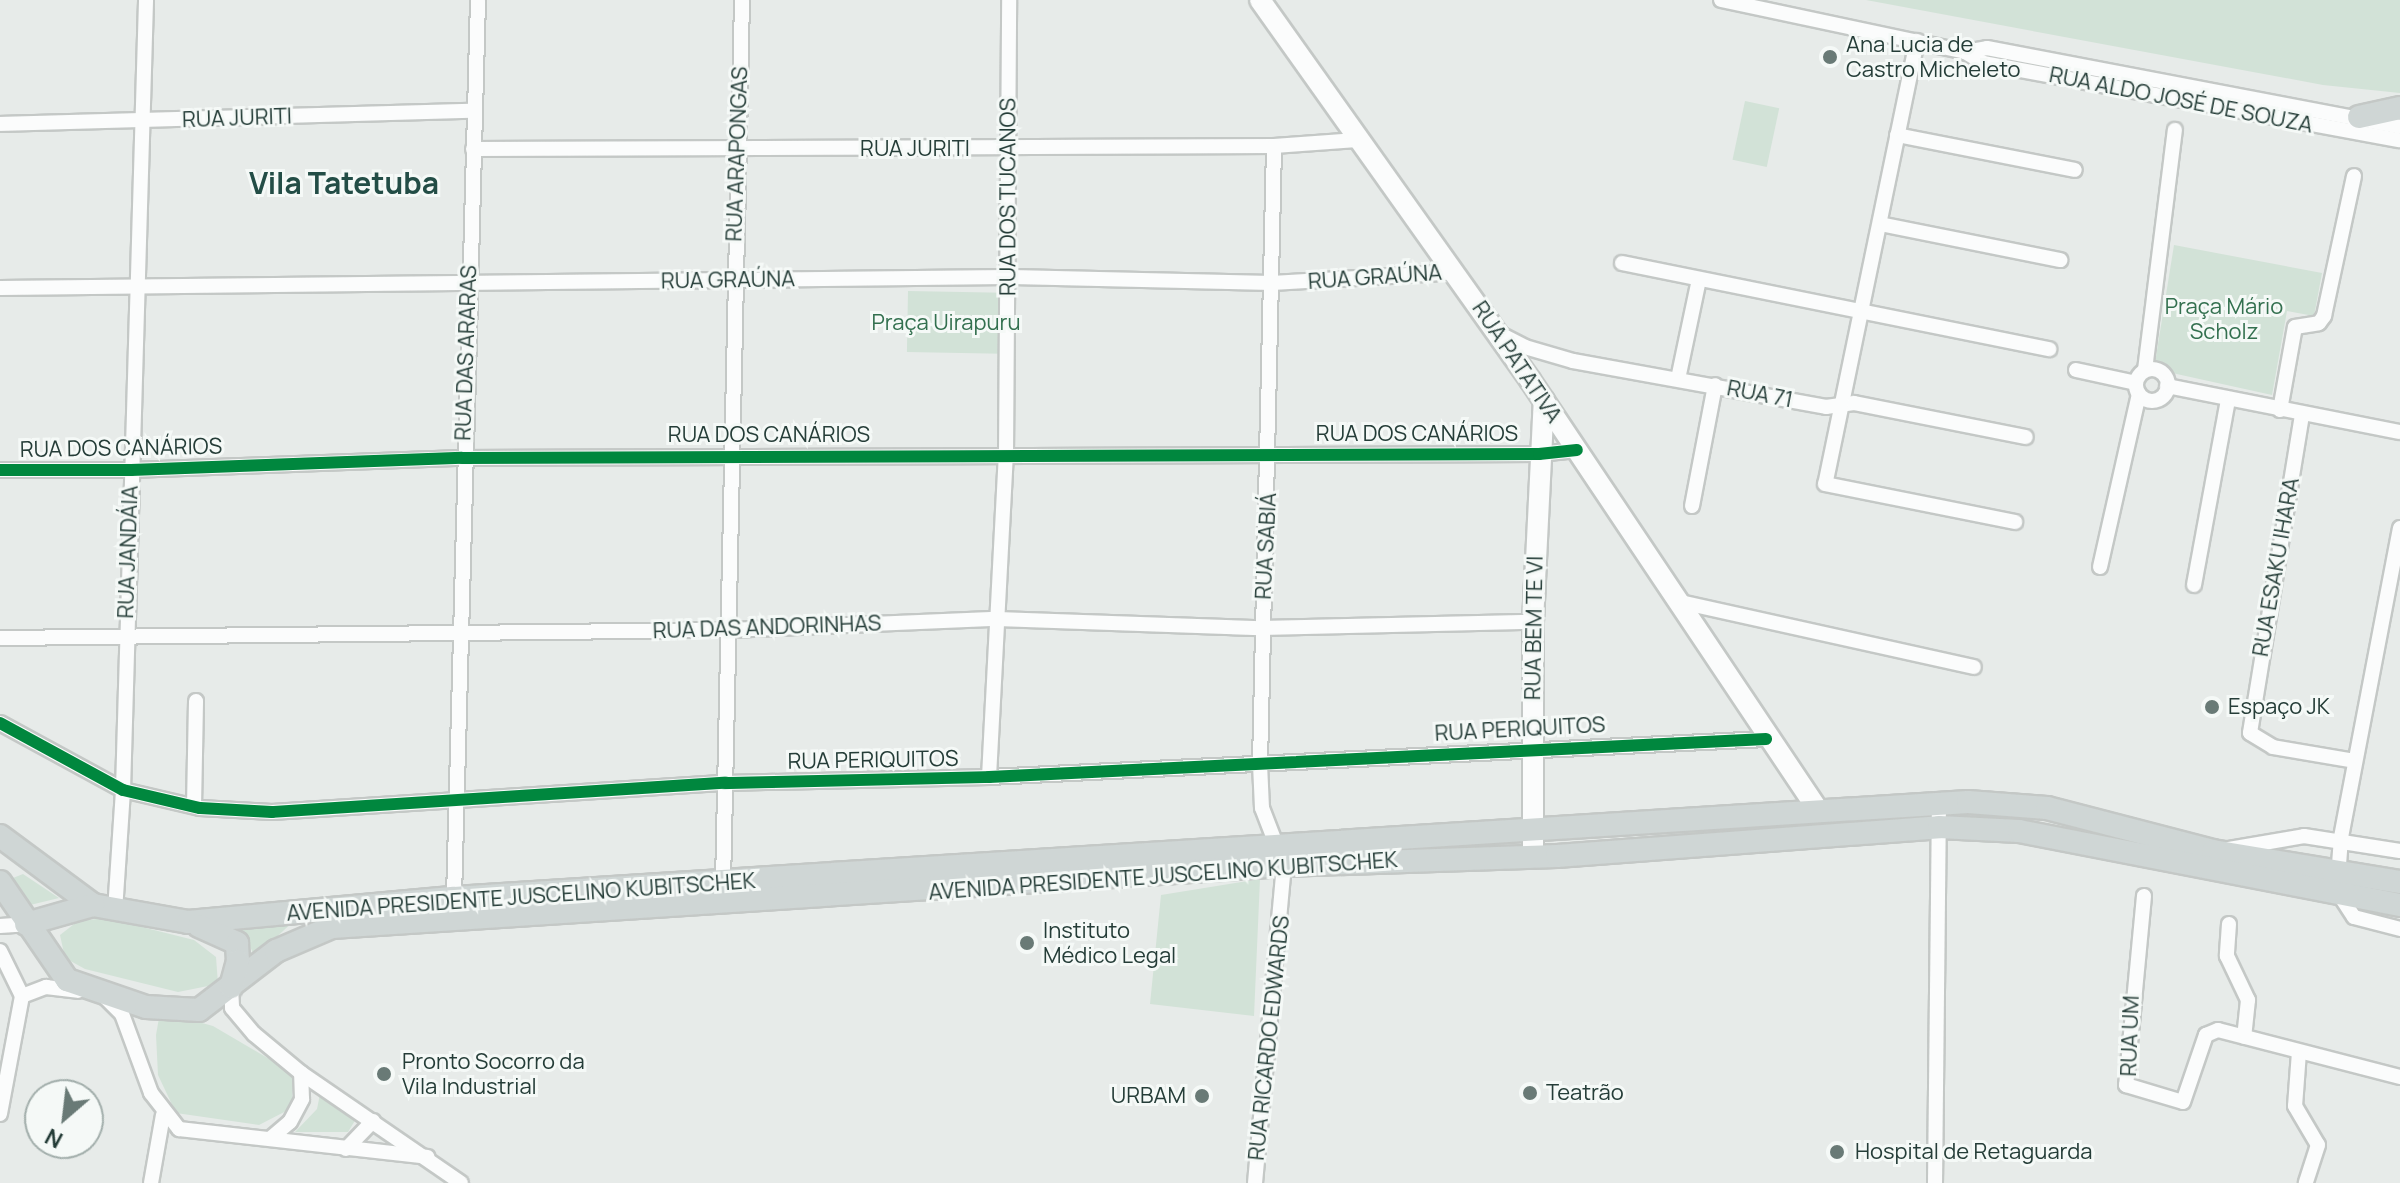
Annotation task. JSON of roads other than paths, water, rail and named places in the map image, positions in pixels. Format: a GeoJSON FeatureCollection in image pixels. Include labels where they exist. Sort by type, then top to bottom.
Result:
{"type":"FeatureCollection","features":[{"type":"Feature","properties":{"kind":"main road","name":"RUA PATATIVA"},"geometry":{"type":"LineString","coordinates":[[1260,0],[1544,400],[1766,739],[1818,810]]}},
{"type":"Feature","properties":{"kind":"main road"},"geometry":{"type":"LineString","coordinates":[[2359,117],[2400,108]]}},
{"type":"Feature","properties":{"kind":"main road","name":"RUA BEM TE VI"},"geometry":{"type":"LineString","coordinates":[[1533,857],[1530,828],[1533,622],[1544,400]]}},
{"type":"Feature","properties":{"kind":"main road","name":"AVENIDA PRESIDENTE JUSCELINO KUBITSCHEK"},"geometry":{"type":"LineString","coordinates":[[0,882],[67,980],[146,1007],[199,1010],[276,951],[332,927],[1280,856],[1530,828],[1939,803],[2047,808],[2338,881],[2400,905]]}},
{"type":"Feature","properties":{"kind":"main road","name":"AVENIDA PRESIDENTE JUSCELINO KUBITSCHEK"},"geometry":{"type":"LineString","coordinates":[[0,836],[104,908],[188,922],[454,898],[1280,856],[1533,857],[1939,827],[2019,831],[2338,881],[2400,882]]}},
{"type":"Feature","properties":{"kind":"main road"},"geometry":{"type":"LineString","coordinates":[[26,924],[104,908]]}},
{"type":"Feature","properties":{"kind":"main road"},"geometry":{"type":"LineString","coordinates":[[188,922],[223,932],[237,943],[231,987]]}},
{"type":"Feature","properties":{"kind":"street","name":"RUA JANDÁIA"},"geometry":{"type":"LineString","coordinates":[[104,908],[123,790],[146,0]]}},
{"type":"Feature","properties":{"kind":"street","name":"RUA DAS ARARAS"},"geometry":{"type":"LineString","coordinates":[[454,898],[462,458],[478,0]]}},
{"type":"Feature","properties":{"kind":"street","name":"RUA ARAPONGAS"},"geometry":{"type":"LineString","coordinates":[[723,884],[742,0]]}},
{"type":"Feature","properties":{"kind":"street","name":"RUA DOS TUCANOS"},"geometry":{"type":"LineString","coordinates":[[989,777],[1006,454],[1009,0]]}},
{"type":"Feature","properties":{"kind":"street","name":"RUA ALDO JOSÉ DE SOUZA"},"geometry":{"type":"LineString","coordinates":[[1721,0],[1965,52],[1983,63],[2400,140]]}},
{"type":"Feature","properties":{"kind":"street"},"geometry":{"type":"LineString","coordinates":[[1917,41],[1825,484],[2015,522]]}},
{"type":"Feature","properties":{"kind":"street","name":"RUA ALDO JOSÉ DE SOUZA"},"geometry":{"type":"LineString","coordinates":[[1965,52],[1987,48],[2400,127]]}},
{"type":"Feature","properties":{"kind":"street","name":"RUA JURITI"},"geometry":{"type":"LineString","coordinates":[[0,124],[473,111]]}},
{"type":"Feature","properties":{"kind":"street"},"geometry":{"type":"LineString","coordinates":[[2100,567],[2137,388],[2145,370],[2175,130]]}},
{"type":"Feature","properties":{"kind":"street"},"geometry":{"type":"LineString","coordinates":[[1897,135],[2075,170]]}},
{"type":"Feature","properties":{"kind":"street","name":"RUA JURITI"},"geometry":{"type":"LineString","coordinates":[[473,149],[737,151],[1274,146],[1357,140]]}},
{"type":"Feature","properties":{"kind":"street","name":"RUA SABIÁ"},"geometry":{"type":"LineString","coordinates":[[1274,146],[1271,454],[1261,628],[1260,764],[1262,808],[1280,856]]}},
{"type":"Feature","properties":{"kind":"street"},"geometry":{"type":"LineString","coordinates":[[2280,410],[2295,327],[2319,323],[2324,316],[2354,176]]}},
{"type":"Feature","properties":{"kind":"street"},"geometry":{"type":"LineString","coordinates":[[1880,224],[2060,260]]}},
{"type":"Feature","properties":{"kind":"street"},"geometry":{"type":"LineString","coordinates":[[1622,263],[2049,349]]}},
{"type":"Feature","properties":{"kind":"street","name":"RUA GRAÚNA"},"geometry":{"type":"LineString","coordinates":[[0,288],[137,284],[468,284],[1007,277],[1272,283],[1455,272]]}},
{"type":"Feature","properties":{"kind":"street"},"geometry":{"type":"LineString","coordinates":[[1678,379],[1699,279]]}},
{"type":"Feature","properties":{"kind":"street","name":"RUA 71"},"geometry":{"type":"LineString","coordinates":[[1496,332],[1525,347],[1573,361],[1840,407],[1854,403],[2026,437]]}},
{"type":"Feature","properties":{"kind":"street"},"geometry":{"type":"LineString","coordinates":[[1530,380],[1543,361],[1573,361]]}},
{"type":"Feature","properties":{"kind":"street"},"geometry":{"type":"LineString","coordinates":[[2076,370],[2137,388],[2153,400],[2167,386]]}},
{"type":"Feature","properties":{"kind":"street"},"geometry":{"type":"LineString","coordinates":[[2145,370],[2161,372],[2167,386]]}},
{"type":"Feature","properties":{"kind":"street"},"geometry":{"type":"LineString","coordinates":[[1692,506],[1715,385]]}},
{"type":"Feature","properties":{"kind":"street"},"geometry":{"type":"LineString","coordinates":[[2167,386],[2400,432]]}},
{"type":"Feature","properties":{"kind":"street"},"geometry":{"type":"LineString","coordinates":[[2194,585],[2228,400]]}},
{"type":"Feature","properties":{"kind":"street","name":"RUA ESAKU IHARA"},"geometry":{"type":"LineString","coordinates":[[2302,415],[2250,718],[2250,733],[2258,742],[2355,761]]}},
{"type":"Feature","properties":{"kind":"street","name":"RUA DOS CANÁRIOS"},"geometry":{"type":"LineString","coordinates":[[0,470],[131,470],[462,458],[1539,454],[1577,450]]}},
{"type":"Feature","properties":{"kind":"street"},"geometry":{"type":"LineString","coordinates":[[2400,528],[2397,558],[2341,838],[2338,881],[2354,917],[2400,929]]}},
{"type":"Feature","properties":{"kind":"street"},"geometry":{"type":"LineString","coordinates":[[1676,601],[1974,667]]}},
{"type":"Feature","properties":{"kind":"street","name":"RUA DAS ANDORINHAS"},"geometry":{"type":"LineString","coordinates":[[0,638],[729,630],[997,619],[1261,628],[1533,622]]}},
{"type":"Feature","properties":{"kind":"street"},"geometry":{"type":"LineString","coordinates":[[194,806],[196,701]]}},
{"type":"Feature","properties":{"kind":"street","name":"RUA PERIQUITOS"},"geometry":{"type":"LineString","coordinates":[[0,723],[123,790],[194,806],[272,812],[725,783],[989,777],[1532,747],[1766,739]]}},
{"type":"Feature","properties":{"kind":"street"},"geometry":{"type":"LineString","coordinates":[[1935,1183],[1939,803]]}},
{"type":"Feature","properties":{"kind":"street"},"geometry":{"type":"LineString","coordinates":[[2213,851],[2304,836],[2341,838],[2400,851]]}},
{"type":"Feature","properties":{"kind":"street","name":"RUA RICARDO EDWARDS"},"geometry":{"type":"LineString","coordinates":[[1255,1183],[1280,856]]}},
{"type":"Feature","properties":{"kind":"street","name":"RUA UM"},"geometry":{"type":"LineString","coordinates":[[2144,896],[2126,1085],[2183,1102],[2206,1035],[2218,1030],[2400,1077]]}},
{"type":"Feature","properties":{"kind":"street"},"geometry":{"type":"LineString","coordinates":[[0,926],[26,924]]}},
{"type":"Feature","properties":{"kind":"street"},"geometry":{"type":"LineString","coordinates":[[2229,924],[2227,956],[2248,1000],[2244,1037]]}},
{"type":"Feature","properties":{"kind":"street"},"geometry":{"type":"LineString","coordinates":[[0,951],[22,996],[0,1114]]}},
{"type":"Feature","properties":{"kind":"street"},"geometry":{"type":"LineString","coordinates":[[22,996],[46,987],[102,994],[122,1014],[134,1037],[163,1115],[179,1129],[272,1137],[346,1149],[427,1157]]}},
{"type":"Feature","properties":{"kind":"street"},"geometry":{"type":"LineString","coordinates":[[231,987],[232,1008],[301,1073],[461,1183]]}},
{"type":"Feature","properties":{"kind":"street"},"geometry":{"type":"LineString","coordinates":[[2299,1052],[2295,1106],[2318,1145],[2306,1183]]}},
{"type":"Feature","properties":{"kind":"street"},"geometry":{"type":"LineString","coordinates":[[272,1137],[290,1122],[302,1099],[301,1073]]}},
{"type":"Feature","properties":{"kind":"street"},"geometry":{"type":"LineString","coordinates":[[151,1183],[163,1115]]}},
{"type":"Feature","properties":{"kind":"street"},"geometry":{"type":"LineString","coordinates":[[346,1149],[373,1121]]}},
{"type":"Feature","properties":{"kind":"street"},"geometry":{"type":"LineString","coordinates":[[156,1160],[179,1129]]}},
{"type":"Feature","properties":{"kind":"place","name":"Ana Lucia de Castro Micheleto"},"geometry":{"type":"Point","coordinates":[1830,57]}},
{"type":"Feature","properties":{"kind":"place","name":"Espaço JK"},"geometry":{"type":"Point","coordinates":[2212,707]}},
{"type":"Feature","properties":{"kind":"place","name":"Instituto Médico Legal"},"geometry":{"type":"Point","coordinates":[1027,943]}},
{"type":"Feature","properties":{"kind":"place","name":"Pronto Socorro da Vila Industrial"},"geometry":{"type":"Point","coordinates":[384,1074]}},
{"type":"Feature","properties":{"kind":"place","name":"Teatrão"},"geometry":{"type":"Point","coordinates":[1530,1093]}},
{"type":"Feature","properties":{"kind":"place","name":"URBAM"},"geometry":{"type":"Point","coordinates":[1202,1096]}},
{"type":"Feature","properties":{"kind":"place","name":"Hospital de Retaguarda"},"geometry":{"type":"Point","coordinates":[1837,1152]}},
{"type":"Feature","properties":{"kind":"district","name":"Vila Tatetuba"},"geometry":{"type":"Point","coordinates":[344,183]}},
{"type":"Feature","properties":{"kind":"park label","name":"Praça Mário Scholz"},"geometry":{"type":"Point","coordinates":[2224,318]}},
{"type":"Feature","properties":{"kind":"park label","name":"Praça Uirapuru"},"geometry":{"type":"Point","coordinates":[946,323]}}]}
